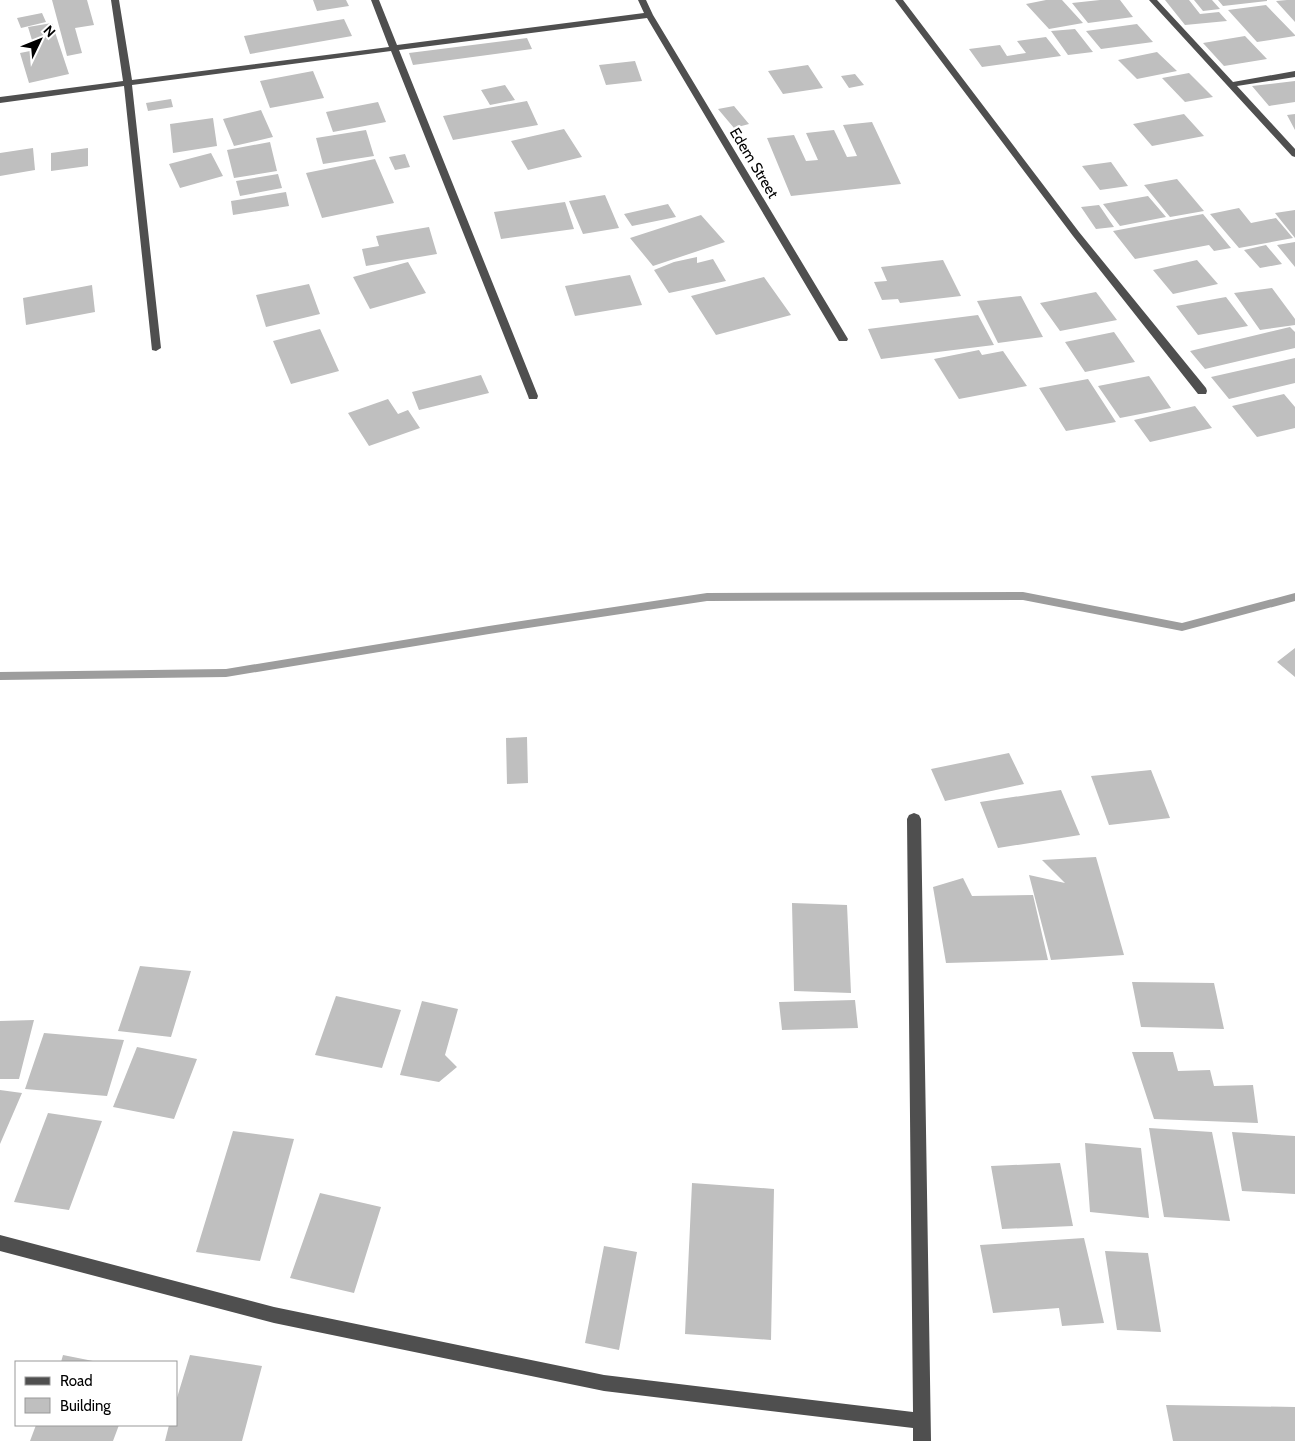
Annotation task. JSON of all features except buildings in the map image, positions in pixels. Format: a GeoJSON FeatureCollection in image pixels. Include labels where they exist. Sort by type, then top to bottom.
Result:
{"type":"FeatureCollection","features":[{"type":"Feature","properties":{"kind":"street"},"geometry":{"type":"LineString","coordinates":[[115,0],[128,84],[156,348]]}},
{"type":"Feature","properties":{"kind":"street"},"geometry":{"type":"LineString","coordinates":[[375,0],[533,396]]}},
{"type":"Feature","properties":{"kind":"street","name":"Edem Street"},"geometry":{"type":"LineString","coordinates":[[642,0],[649,15],[843,339]]}},
{"type":"Feature","properties":{"kind":"street"},"geometry":{"type":"LineString","coordinates":[[899,0],[1076,234],[1202,391]]}},
{"type":"Feature","properties":{"kind":"street"},"geometry":{"type":"LineString","coordinates":[[1152,0],[1295,154]]}},
{"type":"Feature","properties":{"kind":"street"},"geometry":{"type":"LineString","coordinates":[[0,100],[649,15]]}},
{"type":"Feature","properties":{"kind":"street"},"geometry":{"type":"LineString","coordinates":[[1231,85],[1295,74]]}},
{"type":"Feature","properties":{"kind":"street"},"geometry":{"type":"LineString","coordinates":[[914,819],[922,1441]]}},
{"type":"Feature","properties":{"kind":"street"},"geometry":{"type":"LineString","coordinates":[[0,1243],[274,1315],[604,1383],[922,1421]]}},
{"type":"Feature","properties":{"kind":"waterway"},"geometry":{"type":"LineString","coordinates":[[0,676],[226,673],[707,597],[1023,596],[1182,627],[1295,597]]}}]}
